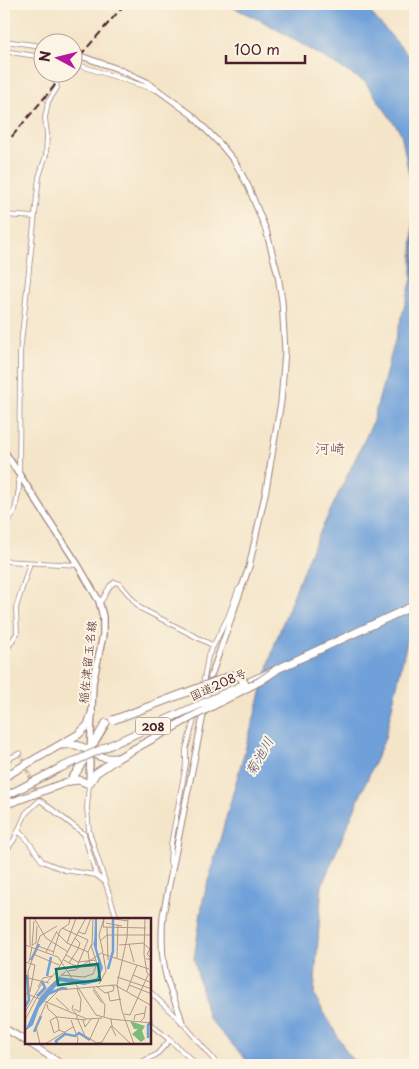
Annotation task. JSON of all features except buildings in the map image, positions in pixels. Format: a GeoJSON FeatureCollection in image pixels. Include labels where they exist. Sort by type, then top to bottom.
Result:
{"type":"FeatureCollection","features":[{"type":"Feature","properties":{"kind":"highway","name":"国道208号"},"geometry":{"type":"LineString","coordinates":[[4,797],[60,768],[275,671],[415,605]]}},
{"type":"Feature","properties":{"kind":"highway"},"geometry":{"type":"LineString","coordinates":[[4,805],[70,781],[79,780],[89,784],[96,773],[118,758],[275,671]]}},
{"type":"Feature","properties":{"kind":"highway"},"geometry":{"type":"LineString","coordinates":[[92,713],[97,719],[109,721],[233,675],[240,676],[245,684]]}},
{"type":"Feature","properties":{"kind":"highway"},"geometry":{"type":"LineString","coordinates":[[4,777],[80,734],[88,725],[92,713]]}},
{"type":"Feature","properties":{"kind":"highway"},"geometry":{"type":"LineString","coordinates":[[70,781],[109,721]]}},
{"type":"Feature","properties":{"kind":"highway"},"geometry":{"type":"LineString","coordinates":[[58,746],[81,745],[103,758],[118,758]]}},
{"type":"Feature","properties":{"kind":"highway","name":"国道208号"},"geometry":{"type":"LineString","coordinates":[[4,793],[31,783]]}},
{"type":"Feature","properties":{"kind":"main road","name":"稲佐津留玉名線"},"geometry":{"type":"LineString","coordinates":[[4,451],[78,565],[99,601],[103,617],[103,634],[93,683],[89,784]]}},
{"type":"Feature","properties":{"kind":"main road"},"geometry":{"type":"LineString","coordinates":[[4,1028],[25,1040]]}},
{"type":"Feature","properties":{"kind":"main road"},"geometry":{"type":"LineString","coordinates":[[32,1044],[63,1065]]}},
{"type":"Feature","properties":{"kind":"street"},"geometry":{"type":"LineString","coordinates":[[4,41],[32,45]]}},
{"type":"Feature","properties":{"kind":"street"},"geometry":{"type":"LineString","coordinates":[[4,51],[32,55]]}},
{"type":"Feature","properties":{"kind":"street"},"geometry":{"type":"LineString","coordinates":[[82,56],[118,69],[147,82],[192,115],[208,130],[235,162],[248,186],[266,230],[278,275],[282,301],[285,351],[282,402],[266,490],[249,567],[211,676],[163,915],[162,949],[169,988],[182,1022]]}},
{"type":"Feature","properties":{"kind":"street"},"geometry":{"type":"LineString","coordinates":[[82,65],[160,91]]}},
{"type":"Feature","properties":{"kind":"street"},"geometry":{"type":"LineString","coordinates":[[4,528],[15,511],[19,488],[20,353],[39,177],[46,155],[47,134],[45,118],[48,102],[56,88],[55,82]]}},
{"type":"Feature","properties":{"kind":"street"},"geometry":{"type":"LineString","coordinates":[[4,214],[34,217]]}},
{"type":"Feature","properties":{"kind":"street"},"geometry":{"type":"LineString","coordinates":[[4,561],[78,565]]}},
{"type":"Feature","properties":{"kind":"street"},"geometry":{"type":"LineString","coordinates":[[4,654],[17,633],[16,608],[30,563]]}},
{"type":"Feature","properties":{"kind":"street"},"geometry":{"type":"LineString","coordinates":[[99,601],[102,600],[110,586],[115,582],[120,584],[140,608],[212,645]]}},
{"type":"Feature","properties":{"kind":"street"},"geometry":{"type":"LineString","coordinates":[[172,869],[170,862],[171,844],[186,764],[186,749],[208,656],[228,617],[238,590],[243,585]]}},
{"type":"Feature","properties":{"kind":"street"},"geometry":{"type":"LineString","coordinates":[[4,761],[20,753]]}},
{"type":"Feature","properties":{"kind":"street"},"geometry":{"type":"LineString","coordinates":[[89,784],[88,831],[117,918]]}},
{"type":"Feature","properties":{"kind":"street"},"geometry":{"type":"LineString","coordinates":[[4,853],[14,840],[26,813],[40,800],[84,834],[96,875]]}},
{"type":"Feature","properties":{"kind":"street"},"geometry":{"type":"LineString","coordinates":[[18,830],[42,861],[64,870],[96,875],[104,882]]}},
{"type":"Feature","properties":{"kind":"street"},"geometry":{"type":"LineString","coordinates":[[151,993],[182,1022],[218,1065]]}},
{"type":"Feature","properties":{"kind":"street"},"geometry":{"type":"LineString","coordinates":[[151,1025],[197,1065]]}},
{"type":"Feature","properties":{"kind":"street"},"geometry":{"type":"LineString","coordinates":[[135,1065],[156,1055],[170,1040]]}},
{"type":"Feature","properties":{"kind":"water","name":"菊池川"},"geometry":{"type":"Polygon","coordinates":[[[226,4],[363,4],[415,63],[415,595],[409,633],[385,738],[322,885],[314,995],[349,1056],[359,1065],[251,1065],[208,1018],[194,959],[203,900],[275,643],[310,553],[372,424],[412,279],[413,194],[401,133],[365,82],[266,23],[226,4]]]}},
{"type":"Feature","properties":{"kind":"tunnel"},"geometry":{"type":"LineString","coordinates":[[20,753],[40,800]]}},
{"type":"Feature","properties":{"kind":"railway"},"geometry":{"type":"LineString","coordinates":[[82,53],[125,4]]}},
{"type":"Feature","properties":{"kind":"railway"},"geometry":{"type":"LineString","coordinates":[[4,146],[58,82]]}},
{"type":"Feature","properties":{"kind":"district","name":"河崎"},"geometry":{"type":"Point","coordinates":[330,447]}}]}
